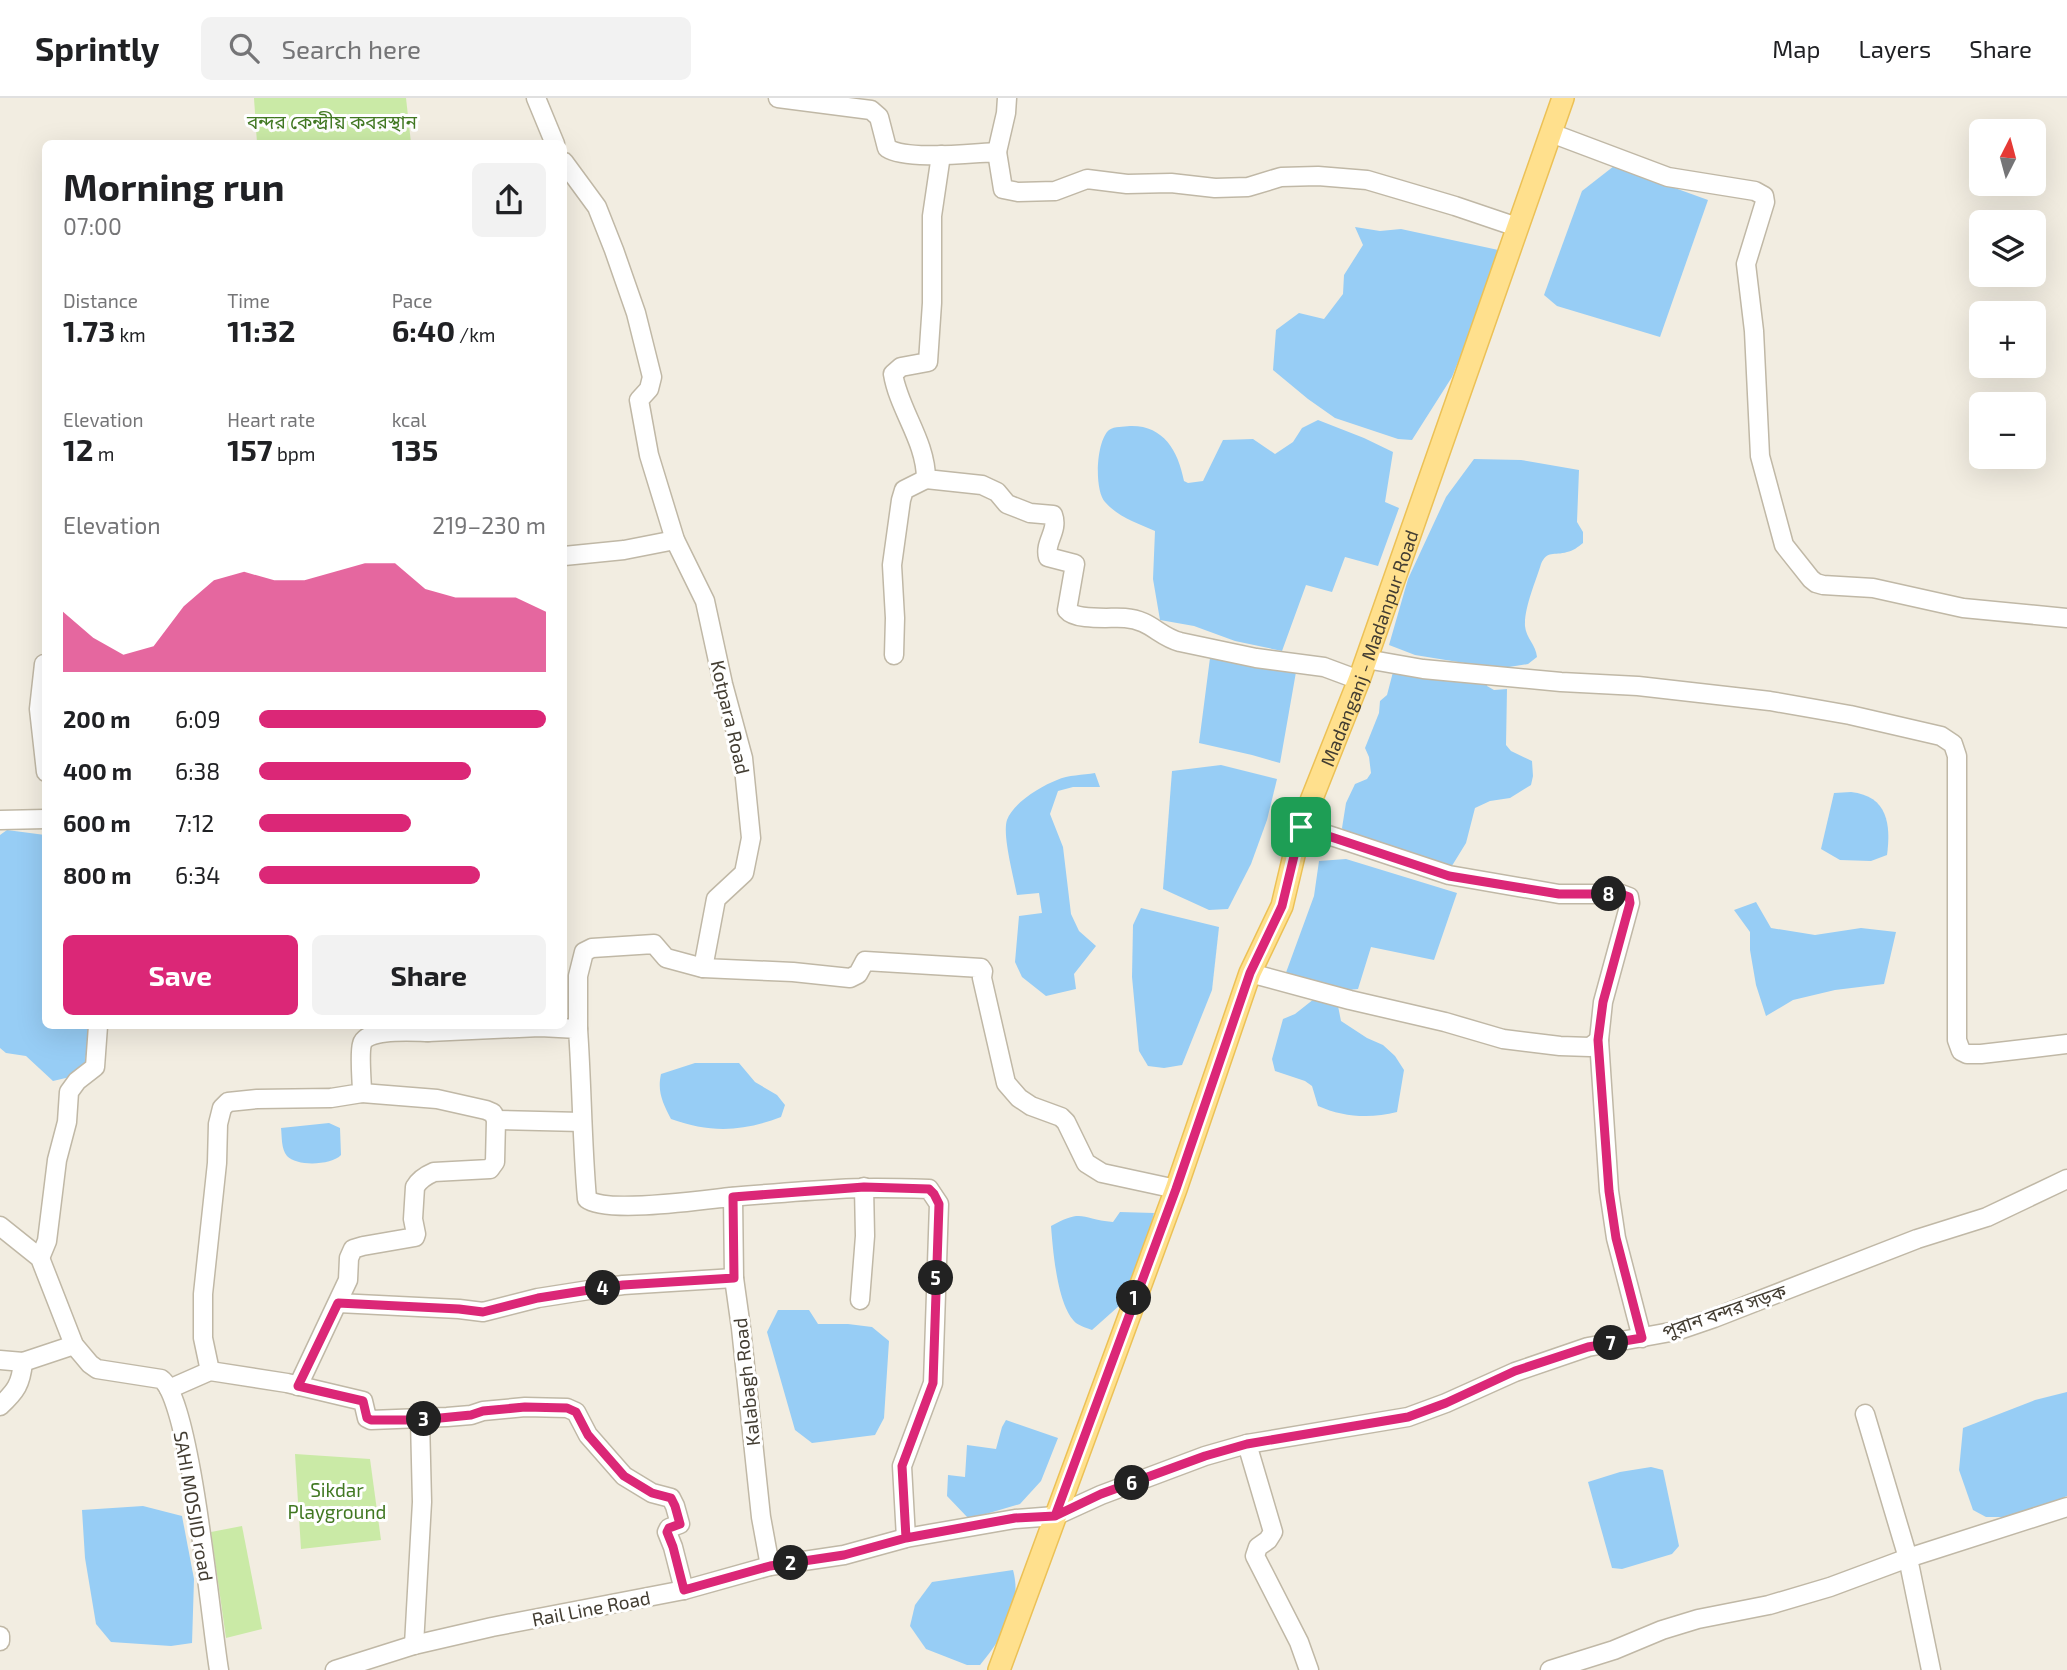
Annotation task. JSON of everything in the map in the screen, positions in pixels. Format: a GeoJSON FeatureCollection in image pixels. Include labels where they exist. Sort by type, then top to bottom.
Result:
{"type":"FeatureCollection","features":[{"type":"Feature","properties":{"kind":"main road","name":"Madanganj - Madanpur Road"},"geometry":{"type":"LineString","coordinates":[[999,1670],[1176,1189],[1250,973],[1282,906],[1301,827],[1359,680],[1563,98]]}},
{"type":"Feature","properties":{"kind":"street"},"geometry":{"type":"LineString","coordinates":[[537,98],[553,140]]}},
{"type":"Feature","properties":{"kind":"street"},"geometry":{"type":"LineString","coordinates":[[778,98],[872,110],[879,117],[887,148],[894,153],[941,155],[998,152]]}},
{"type":"Feature","properties":{"kind":"street"},"geometry":{"type":"LineString","coordinates":[[1007,98],[998,152],[1003,189],[1018,192],[1055,191],[1087,179],[1127,184],[1248,187],[1282,177],[1318,176],[1367,180],[1517,227]]}},
{"type":"Feature","properties":{"kind":"street"},"geometry":{"type":"LineString","coordinates":[[1551,133],[1668,177],[1755,191],[1764,196],[1765,202],[1746,264],[1754,331],[1760,456],[1784,545],[1811,579],[1824,585],[1873,588],[1963,608],[2067,618]]}},
{"type":"Feature","properties":{"kind":"street"},"geometry":{"type":"LineString","coordinates":[[926,479],[923,452],[896,390],[893,374],[901,367],[928,362],[932,303],[932,216],[941,155]]}},
{"type":"Feature","properties":{"kind":"street","name":"Kotpara Road"},"geometry":{"type":"LineString","coordinates":[[567,166],[597,207],[636,313],[652,377],[649,389],[639,400],[649,455],[675,540],[705,601],[743,758],[751,838],[744,873],[716,899],[703,968]]}},
{"type":"Feature","properties":{"kind":"street"},"geometry":{"type":"LineString","coordinates":[[894,655],[892,565],[901,500],[904,490],[926,479],[982,485],[997,492],[1007,504],[1030,513],[1053,516],[1055,526],[1046,546],[1048,557],[1075,564],[1067,610],[1070,614],[1079,617],[1128,618],[1151,625],[1168,639],[1256,659],[1324,667],[1359,680]]}},
{"type":"Feature","properties":{"kind":"street"},"geometry":{"type":"LineString","coordinates":[[567,556],[624,550],[675,540]]}},
{"type":"Feature","properties":{"kind":"street"},"geometry":{"type":"LineString","coordinates":[[1366,659],[1423,669],[1638,686],[1758,700],[1850,715],[1941,736],[1953,744],[1957,756],[1957,1040],[1961,1051],[1966,1054],[1981,1054],[2067,1044]]}},
{"type":"Feature","properties":{"kind":"street"},"geometry":{"type":"LineString","coordinates":[[42,691],[42,730]]}},
{"type":"Feature","properties":{"kind":"street"},"geometry":{"type":"LineString","coordinates":[[0,820],[42,818]]}},
{"type":"Feature","properties":{"kind":"street"},"geometry":{"type":"LineString","coordinates":[[1301,827],[1449,876],[1559,894],[1621,894],[1629,897],[1630,903],[1603,1002],[1598,1040],[1616,1238],[1642,1338]]}},
{"type":"Feature","properties":{"kind":"street"},"geometry":{"type":"LineString","coordinates":[[906,1538],[902,1466],[933,1383],[939,1204],[934,1194],[929,1189],[864,1187],[677,1203],[592,1204],[587,1199],[578,1029],[578,976],[584,952],[592,948],[654,944],[666,958],[703,968],[793,972],[850,978],[858,974],[865,961],[981,968],[1006,1083],[1019,1098],[1062,1117],[1086,1163],[1102,1173],[1176,1189]]}},
{"type":"Feature","properties":{"kind":"street"},"geometry":{"type":"LineString","coordinates":[[1250,973],[1503,1039],[1560,1046],[1590,1046],[1598,1040]]}},
{"type":"Feature","properties":{"kind":"street"},"geometry":{"type":"LineString","coordinates":[[567,1028],[578,1029]]}},
{"type":"Feature","properties":{"kind":"street"},"geometry":{"type":"LineString","coordinates":[[40,1258],[47,1241],[57,1160],[67,1122],[69,1091],[76,1081],[95,1068],[98,1029]]}},
{"type":"Feature","properties":{"kind":"street"},"geometry":{"type":"LineString","coordinates":[[362,1093],[362,1044],[366,1037],[376,1033],[423,1029]]}},
{"type":"Feature","properties":{"kind":"street"},"geometry":{"type":"LineString","coordinates":[[210,1371],[203,1338],[203,1294],[218,1163],[218,1124],[222,1108],[228,1102],[331,1098],[362,1093],[437,1099],[493,1113],[496,1120],[493,1166],[490,1169],[434,1172],[415,1187],[415,1237],[353,1249],[349,1258],[348,1280],[298,1386]]}},
{"type":"Feature","properties":{"kind":"street"},"geometry":{"type":"LineString","coordinates":[[496,1120],[582,1122]]}},
{"type":"Feature","properties":{"kind":"street","name":"পুরান বন্দর সড়ক"},"geometry":{"type":"LineString","coordinates":[[1055,1516],[1101,1494],[1205,1456],[1247,1444],[1408,1417],[1446,1403],[1515,1371],[1588,1347],[1676,1331],[1917,1239],[1987,1217],[2067,1179]]}},
{"type":"Feature","properties":{"kind":"street"},"geometry":{"type":"LineString","coordinates":[[860,1300],[865,1236],[864,1187]]}},
{"type":"Feature","properties":{"kind":"street","name":"Kalabagh Road"},"geometry":{"type":"LineString","coordinates":[[733,1197],[734,1278],[761,1517],[770,1566]]}},
{"type":"Feature","properties":{"kind":"street"},"geometry":{"type":"LineString","coordinates":[[0,1226],[40,1258],[74,1345],[97,1369],[161,1379],[169,1390],[210,1371],[298,1386],[363,1401],[367,1418],[371,1420],[420,1420],[525,1407],[567,1408],[576,1412],[588,1435],[624,1476],[652,1493],[671,1498],[680,1524],[669,1528],[667,1532],[684,1590]]}},
{"type":"Feature","properties":{"kind":"street"},"geometry":{"type":"LineString","coordinates":[[338,1303],[483,1312],[538,1298],[623,1285],[734,1278]]}},
{"type":"Feature","properties":{"kind":"street"},"geometry":{"type":"LineString","coordinates":[[0,1360],[23,1362],[74,1345]]}},
{"type":"Feature","properties":{"kind":"street"},"geometry":{"type":"LineString","coordinates":[[0,1406],[15,1391],[22,1375],[23,1362]]}},
{"type":"Feature","properties":{"kind":"street","name":"SAHI MOSJID road"},"geometry":{"type":"LineString","coordinates":[[169,1390],[180,1422],[198,1508],[219,1670]]}},
{"type":"Feature","properties":{"kind":"street"},"geometry":{"type":"LineString","coordinates":[[1865,1414],[1908,1558],[1931,1670]]}},
{"type":"Feature","properties":{"kind":"street"},"geometry":{"type":"LineString","coordinates":[[414,1645],[422,1502],[420,1420]]}},
{"type":"Feature","properties":{"kind":"street"},"geometry":{"type":"LineString","coordinates":[[1247,1444],[1273,1532],[1258,1547],[1255,1556],[1299,1642],[1309,1670]]}},
{"type":"Feature","properties":{"kind":"street"},"geometry":{"type":"LineString","coordinates":[[1550,1670],[1698,1619],[1769,1605],[1830,1587],[1908,1558],[2067,1507]]}},
{"type":"Feature","properties":{"kind":"street","name":"Rail Line Road"},"geometry":{"type":"LineString","coordinates":[[335,1670],[414,1645],[684,1590],[770,1566],[844,1555],[906,1538],[1015,1518],[1055,1516]]}},
{"type":"Feature","properties":{"kind":"green space","name":"বন্দর কেন্দ্রীয় কবরস্থান"},"geometry":{"type":"Polygon","coordinates":[[[254,98],[406,98],[411,140],[257,140],[254,98]]]}},
{"type":"Feature","properties":{"kind":"green space","name":"Sikdar Playground"},"geometry":{"type":"Polygon","coordinates":[[[295,1454],[370,1459],[381,1540],[301,1549],[295,1454]]]}},
{"type":"Feature","properties":{"kind":"green space"},"geometry":{"type":"Polygon","coordinates":[[[242,1526],[262,1629],[226,1638],[211,1532],[242,1526]]]}},
{"type":"Feature","properties":{"kind":"water"},"geometry":{"type":"Polygon","coordinates":[[[1614,166],[1708,200],[1660,337],[1557,306],[1544,295],[1582,191],[1614,166]]]}},
{"type":"Feature","properties":{"kind":"water"},"geometry":{"type":"Polygon","coordinates":[[[1355,227],[1380,231],[1401,229],[1503,251],[1452,377],[1412,440],[1398,439],[1335,418],[1273,370],[1276,330],[1299,313],[1324,319],[1343,294],[1344,275],[1363,245],[1355,227]]]}},
{"type":"Feature","properties":{"kind":"water"},"geometry":{"type":"Polygon","coordinates":[[[1318,420],[1393,452],[1385,502],[1399,508],[1378,566],[1345,557],[1332,592],[1306,585],[1282,651],[1235,641],[1194,626],[1160,620],[1153,579],[1155,531],[1116,512],[1101,496],[1099,454],[1109,430],[1142,427],[1160,435],[1173,450],[1184,481],[1188,483],[1203,481],[1223,440],[1253,439],[1275,454],[1293,442],[1302,428],[1318,420]]]}},
{"type":"Feature","properties":{"kind":"water"},"geometry":{"type":"Polygon","coordinates":[[[1474,459],[1521,460],[1579,470],[1577,522],[1583,532],[1583,543],[1575,549],[1548,555],[1541,564],[1525,619],[1526,630],[1537,657],[1528,664],[1489,667],[1415,655],[1389,645],[1408,579],[1446,497],[1474,459]]]}},
{"type":"Feature","properties":{"kind":"water"},"geometry":{"type":"Polygon","coordinates":[[[1221,656],[1296,672],[1280,763],[1199,743],[1210,658],[1221,656]]]}},
{"type":"Feature","properties":{"kind":"water"},"geometry":{"type":"Polygon","coordinates":[[[1393,672],[1488,679],[1487,686],[1494,690],[1507,689],[1506,745],[1511,751],[1532,761],[1531,785],[1510,798],[1490,801],[1475,808],[1466,843],[1450,869],[1347,838],[1342,828],[1346,803],[1355,784],[1367,779],[1371,773],[1365,748],[1379,713],[1380,701],[1387,695],[1393,672]]]}},
{"type":"Feature","properties":{"kind":"water"},"geometry":{"type":"Polygon","coordinates":[[[1221,765],[1277,779],[1267,820],[1251,864],[1228,909],[1209,910],[1163,889],[1172,771],[1221,765]]]}},
{"type":"Feature","properties":{"kind":"water"},"geometry":{"type":"Polygon","coordinates":[[[1095,773],[1100,787],[1073,787],[1058,791],[1050,814],[1063,847],[1071,914],[1079,931],[1096,946],[1074,974],[1076,989],[1046,996],[1022,977],[1015,962],[1019,916],[1042,913],[1039,893],[1017,895],[1007,846],[1007,820],[1021,801],[1043,786],[1066,777],[1095,773]]]}},
{"type":"Feature","properties":{"kind":"water"},"geometry":{"type":"Polygon","coordinates":[[[1851,792],[1873,799],[1880,806],[1887,823],[1887,855],[1871,861],[1840,860],[1821,849],[1834,793],[1851,792]]]}},
{"type":"Feature","properties":{"kind":"water"},"geometry":{"type":"Polygon","coordinates":[[[7,830],[42,835],[42,1029],[89,1029],[85,1064],[70,1077],[53,1081],[26,1056],[6,1053],[0,1048],[0,835],[7,830]]]}},
{"type":"Feature","properties":{"kind":"water"},"geometry":{"type":"Polygon","coordinates":[[[1346,859],[1457,893],[1434,960],[1371,947],[1358,989],[1327,992],[1284,978],[1314,896],[1319,861],[1346,859]]]}},
{"type":"Feature","properties":{"kind":"water"},"geometry":{"type":"Polygon","coordinates":[[[1756,902],[1771,928],[1815,935],[1861,928],[1896,932],[1884,984],[1835,990],[1793,1000],[1766,1016],[1756,985],[1750,932],[1734,910],[1756,902]]]}},
{"type":"Feature","properties":{"kind":"water"},"geometry":{"type":"Polygon","coordinates":[[[1141,908],[1219,927],[1212,990],[1182,1065],[1164,1068],[1148,1066],[1139,1051],[1132,977],[1133,925],[1141,908]]]}},
{"type":"Feature","properties":{"kind":"water"},"geometry":{"type":"Polygon","coordinates":[[[1314,999],[1338,1006],[1341,1021],[1383,1045],[1395,1056],[1404,1070],[1397,1112],[1357,1116],[1327,1110],[1318,1106],[1312,1086],[1275,1071],[1272,1059],[1283,1019],[1295,1014],[1314,999]]]}},
{"type":"Feature","properties":{"kind":"water"},"geometry":{"type":"Polygon","coordinates":[[[695,1063],[739,1063],[755,1082],[777,1095],[785,1105],[781,1117],[753,1126],[726,1129],[699,1127],[671,1119],[660,1092],[661,1074],[695,1063]]]}},
{"type":"Feature","properties":{"kind":"water"},"geometry":{"type":"Polygon","coordinates":[[[329,1123],[340,1128],[341,1155],[330,1161],[314,1163],[298,1162],[287,1156],[281,1128],[329,1123]]]}},
{"type":"Feature","properties":{"kind":"water"},"geometry":{"type":"Polygon","coordinates":[[[1120,1212],[1154,1213],[1145,1251],[1120,1305],[1092,1330],[1076,1323],[1064,1304],[1057,1277],[1051,1226],[1076,1216],[1113,1222],[1120,1212]]]}},
{"type":"Feature","properties":{"kind":"water"},"geometry":{"type":"Polygon","coordinates":[[[778,1310],[809,1310],[818,1324],[872,1327],[889,1341],[884,1418],[875,1435],[812,1443],[795,1430],[767,1332],[778,1310]]]}},
{"type":"Feature","properties":{"kind":"water"},"geometry":{"type":"Polygon","coordinates":[[[2067,1392],[2067,1496],[2034,1510],[2004,1517],[1986,1517],[1973,1510],[1959,1470],[1963,1428],[2035,1400],[2067,1392]]]}},
{"type":"Feature","properties":{"kind":"water"},"geometry":{"type":"Polygon","coordinates":[[[1006,1420],[1058,1438],[1041,1481],[1020,1504],[969,1519],[947,1496],[948,1475],[965,1477],[967,1445],[996,1449],[1006,1420]]]}},
{"type":"Feature","properties":{"kind":"water"},"geometry":{"type":"Polygon","coordinates":[[[1651,1467],[1663,1470],[1679,1546],[1672,1554],[1622,1569],[1612,1568],[1588,1482],[1620,1472],[1651,1467]]]}},
{"type":"Feature","properties":{"kind":"water"},"geometry":{"type":"Polygon","coordinates":[[[143,1506],[182,1516],[194,1579],[192,1643],[171,1646],[111,1642],[96,1624],[85,1558],[82,1510],[143,1506]]]}},
{"type":"Feature","properties":{"kind":"water"},"geometry":{"type":"Polygon","coordinates":[[[1013,1570],[1013,1609],[1003,1633],[980,1665],[967,1665],[926,1649],[910,1626],[915,1605],[932,1582],[1013,1570]]]}},
{"type":"Feature","properties":{"kind":"route"},"geometry":{"type":"LineString","coordinates":[[1301,827],[1282,906],[1250,973],[1176,1189],[1055,1516],[1015,1518],[906,1538],[844,1555],[770,1566],[684,1590],[667,1532],[669,1528],[680,1524],[671,1498],[652,1493],[624,1476],[588,1435],[576,1412],[567,1408],[525,1407],[420,1420],[371,1420],[367,1418],[363,1401],[298,1386],[338,1303],[483,1312],[538,1298],[623,1285],[734,1278],[733,1197],[864,1187],[929,1189],[939,1204],[933,1383],[902,1466],[906,1538],[961,1528],[1015,1518],[1055,1516],[1101,1494],[1205,1456],[1247,1444],[1408,1417],[1446,1403],[1515,1371],[1588,1347],[1642,1338],[1616,1238],[1609,1191],[1598,1040],[1603,1002],[1630,903],[1629,897],[1621,894],[1559,894],[1449,876],[1301,827]]}}]}
